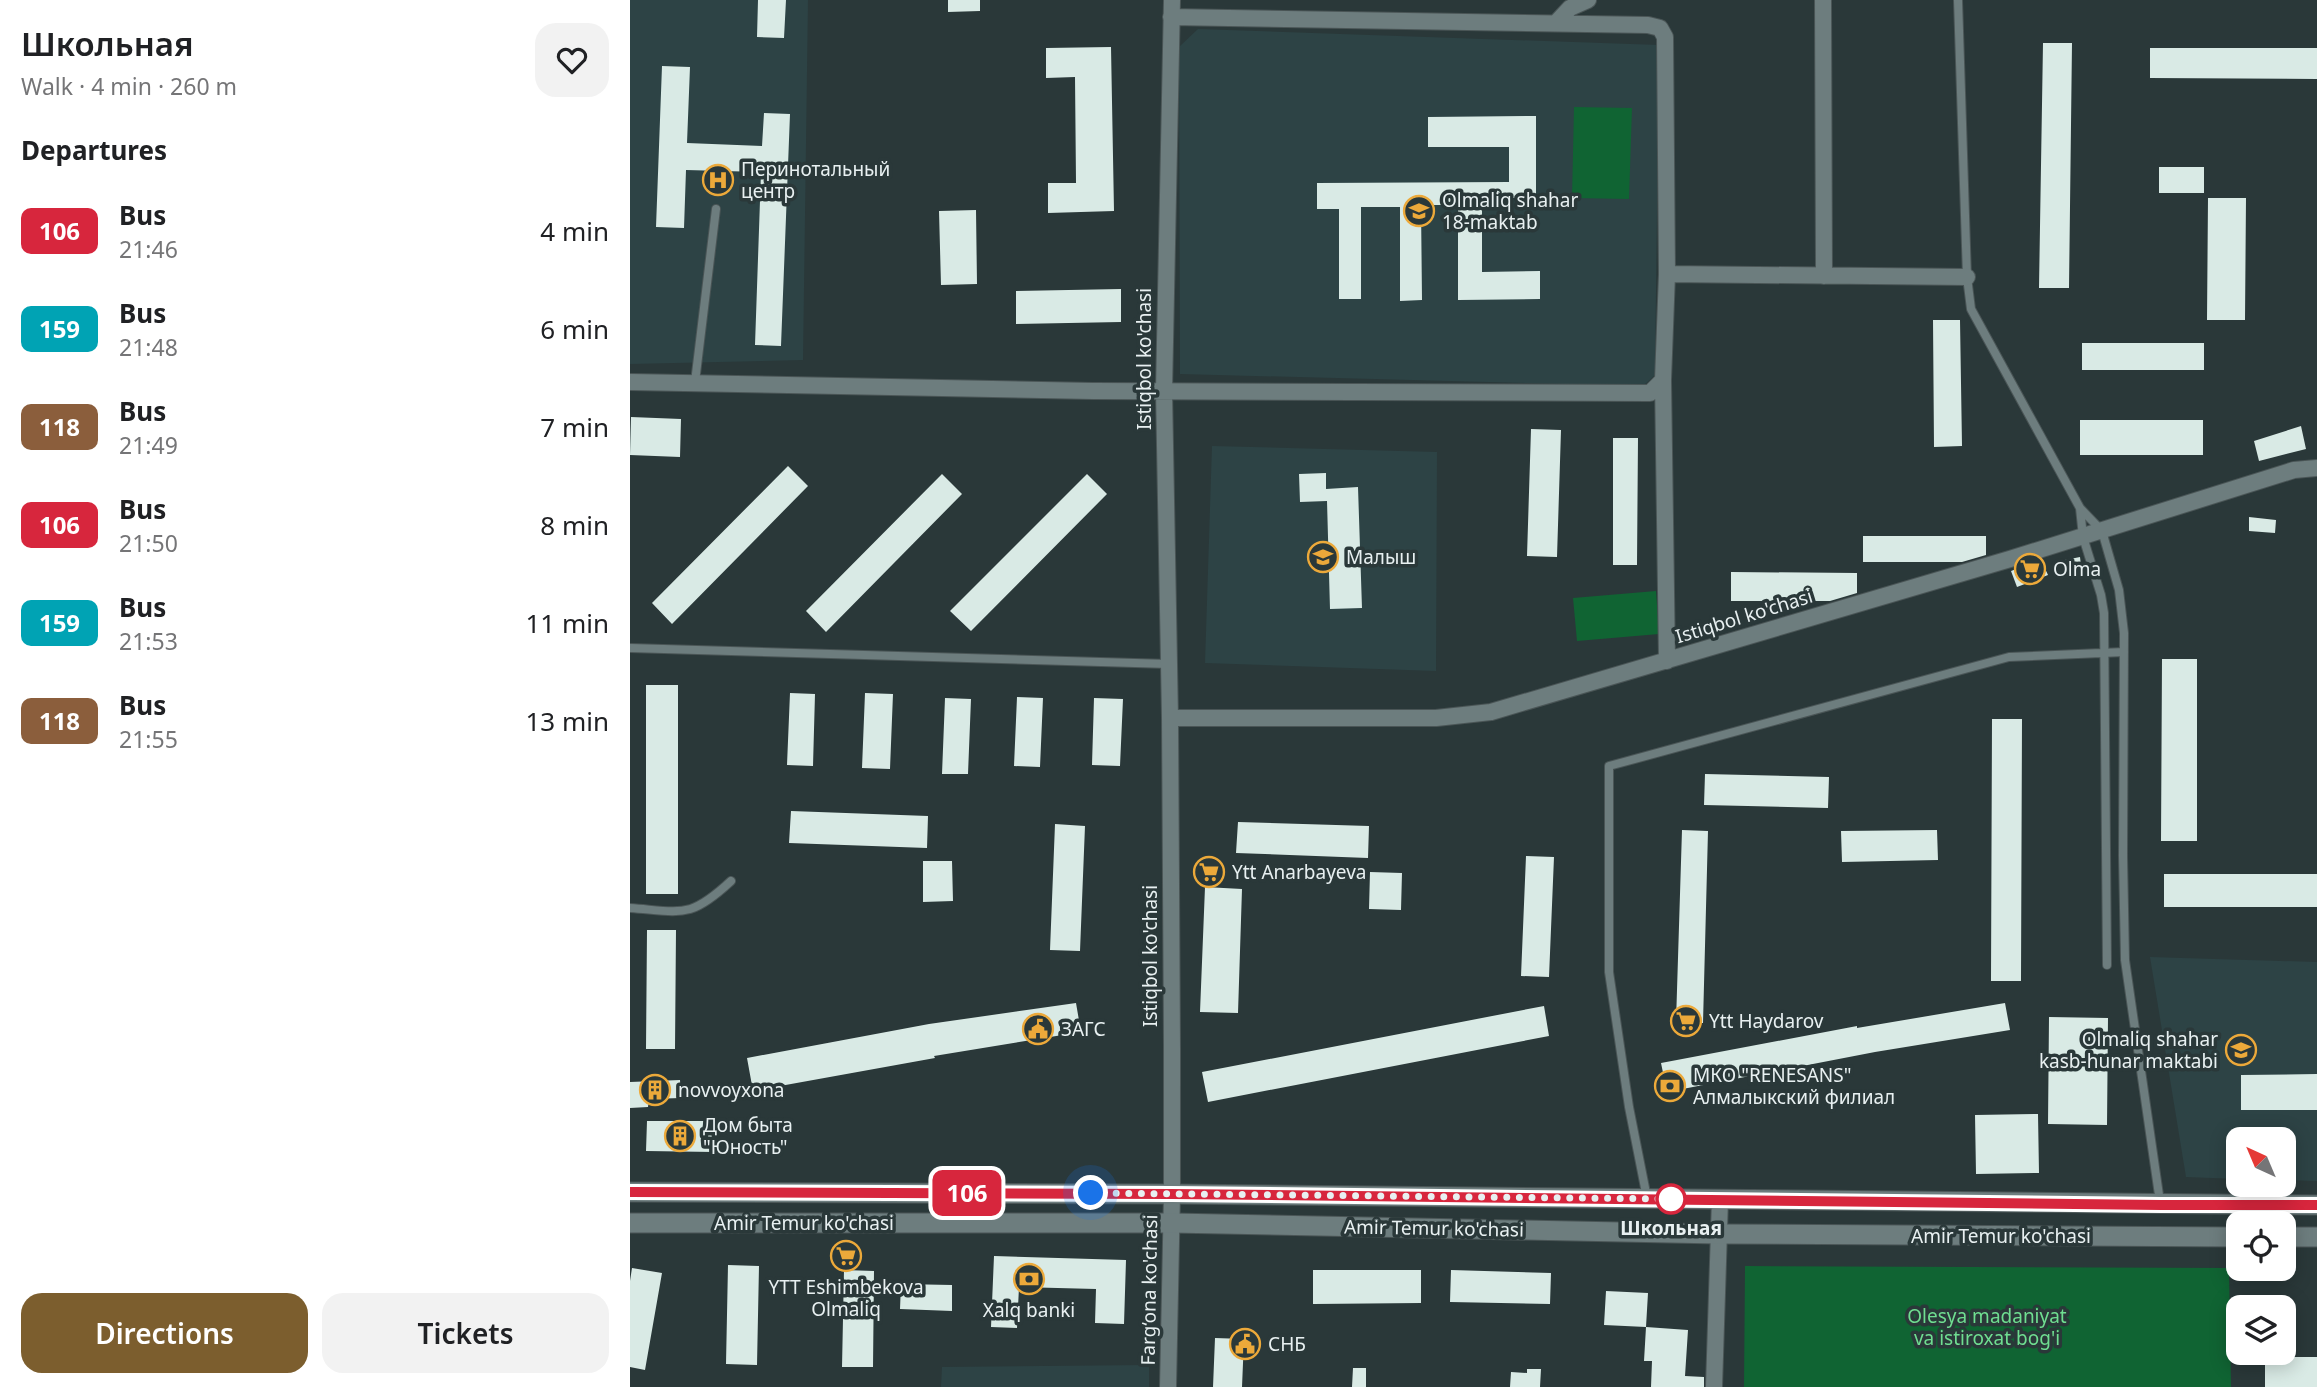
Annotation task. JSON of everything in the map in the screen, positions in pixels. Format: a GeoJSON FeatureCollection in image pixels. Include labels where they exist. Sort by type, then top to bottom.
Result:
{"type":"FeatureCollection","features":[{"type":"Feature","properties":{"kind":"main road","name":"Amir Temur ko'chasi"},"geometry":{"type":"LineString","coordinates":[[630,1192],[1172,1194],[2317,1205]]}},
{"type":"Feature","properties":{"kind":"main road"},"geometry":{"type":"LineString","coordinates":[[2161,1205],[2168,1236]]}},
{"type":"Feature","properties":{"kind":"main road","name":"Amir Temur ko'chasi"},"geometry":{"type":"LineString","coordinates":[[630,1223],[1172,1223],[1718,1234],[2226,1237]]}},
{"type":"Feature","properties":{"kind":"main road"},"geometry":{"type":"LineString","coordinates":[[2296,1237],[2317,1237]]}},
{"type":"Feature","properties":{"kind":"street","name":"Istiqbol ko'chasi"},"geometry":{"type":"LineString","coordinates":[[1172,0],[1164,391],[1170,718],[1172,1194]]}},
{"type":"Feature","properties":{"kind":"street"},"geometry":{"type":"LineString","coordinates":[[1556,23],[1570,8],[1588,0]]}},
{"type":"Feature","properties":{"kind":"street"},"geometry":{"type":"LineString","coordinates":[[1824,0],[1824,276]]}},
{"type":"Feature","properties":{"kind":"street"},"geometry":{"type":"LineString","coordinates":[[1171,17],[1648,25],[1660,28],[1665,37],[1667,274],[1663,380],[1667,661]]}},
{"type":"Feature","properties":{"kind":"street"},"geometry":{"type":"LineString","coordinates":[[1667,274],[1967,277]]}},
{"type":"Feature","properties":{"kind":"street"},"geometry":{"type":"LineString","coordinates":[[630,382],[1164,391],[1650,393],[1663,380]]}},
{"type":"Feature","properties":{"kind":"street","name":"Istiqbol ko'chasi"},"geometry":{"type":"LineString","coordinates":[[1170,718],[1436,718],[1491,712],[2083,537],[2294,470],[2317,468]]}},
{"type":"Feature","properties":{"kind":"street","name":"Farg‘ona ko'chasi"},"geometry":{"type":"LineString","coordinates":[[1168,1387],[1172,1194]]}},
{"type":"Feature","properties":{"kind":"street"},"geometry":{"type":"LineString","coordinates":[[1714,1387],[1720,1199]]}},
{"type":"Feature","properties":{"kind":"lane"},"geometry":{"type":"LineString","coordinates":[[1958,0],[1967,277],[1971,309],[2080,508],[2102,531],[2119,590],[2124,652],[2125,960],[2161,1205]]}},
{"type":"Feature","properties":{"kind":"lane"},"geometry":{"type":"LineString","coordinates":[[695,382],[716,209]]}},
{"type":"Feature","properties":{"kind":"lane"},"geometry":{"type":"LineString","coordinates":[[2080,508],[2083,537],[2104,613],[2107,965]]}},
{"type":"Feature","properties":{"kind":"lane"},"geometry":{"type":"LineString","coordinates":[[630,648],[1169,664]]}},
{"type":"Feature","properties":{"kind":"lane"},"geometry":{"type":"LineString","coordinates":[[1647,1198],[1629,1107],[1609,972],[1609,765],[2010,657],[2124,652]]}},
{"type":"Feature","properties":{"kind":"lane"},"geometry":{"type":"LineString","coordinates":[[630,908],[686,912],[708,903],[731,881]]}},
{"type":"Feature","properties":{"kind":"shaded area","name":"Перинотальный центр"},"geometry":{"type":"Polygon","coordinates":[[[630,0],[808,0],[803,360],[630,364],[630,0]]]}},
{"type":"Feature","properties":{"kind":"shaded area","name":"Olmaliq shahar 18-maktab"},"geometry":{"type":"Polygon","coordinates":[[[1198,29],[1659,45],[1655,375],[1643,386],[1180,374],[1179,47],[1198,29]]]}},
{"type":"Feature","properties":{"kind":"shaded area","name":"Малыш"},"geometry":{"type":"Polygon","coordinates":[[[1212,446],[1437,452],[1436,671],[1205,663],[1212,446]]]}},
{"type":"Feature","properties":{"kind":"shaded area","name":"Olmaliq shahar kasb-hunar maktabi"},"geometry":{"type":"Polygon","coordinates":[[[2150,957],[2317,962],[2317,1181],[2296,1180],[2296,1127],[2226,1127],[2226,1179],[2186,1177],[2150,957]]]}},
{"type":"Feature","properties":{"kind":"shaded area"},"geometry":{"type":"Polygon","coordinates":[[[1149,1365],[1149,1387],[941,1387],[942,1367],[1149,1365]]]}},
{"type":"Feature","properties":{"kind":"green space"},"geometry":{"type":"Polygon","coordinates":[[[1574,107],[1632,108],[1629,199],[1572,198],[1574,107]]]}},
{"type":"Feature","properties":{"kind":"green space"},"geometry":{"type":"Polygon","coordinates":[[[1656,591],[1659,634],[1577,641],[1573,598],[1656,591]]]}},
{"type":"Feature","properties":{"kind":"green space","name":"Olesya madaniyat va istiroxat bog'i"},"geometry":{"type":"Polygon","coordinates":[[[1745,1266],[2226,1268],[2226,1281],[2229,1281],[2229,1295],[2226,1295],[2226,1365],[2231,1365],[2231,1387],[1744,1387],[1745,1266]]]}},
{"type":"Feature","properties":{"kind":"building"},"geometry":{"type":"Polygon","coordinates":[[[758,0],[786,0],[784,38],[757,37],[758,0]]]}},
{"type":"Feature","properties":{"kind":"building"},"geometry":{"type":"Polygon","coordinates":[[[948,0],[980,0],[980,11],[948,12],[948,0]]]}},
{"type":"Feature","properties":{"kind":"building"},"geometry":{"type":"Polygon","coordinates":[[[2043,43],[2072,43],[2069,288],[2039,288],[2043,43]]]}},
{"type":"Feature","properties":{"kind":"building"},"geometry":{"type":"Polygon","coordinates":[[[1111,47],[1114,211],[1048,213],[1048,183],[1076,183],[1075,77],[1046,78],[1046,48],[1111,47]]]}},
{"type":"Feature","properties":{"kind":"building"},"geometry":{"type":"Polygon","coordinates":[[[2150,48],[2317,48],[2317,79],[2150,78],[2150,48]]]}},
{"type":"Feature","properties":{"kind":"building"},"geometry":{"type":"Polygon","coordinates":[[[662,66],[690,67],[687,143],[762,146],[764,113],[790,114],[781,346],[755,345],[761,172],[686,170],[684,228],[656,227],[662,66]]]}},
{"type":"Feature","properties":{"kind":"building"},"geometry":{"type":"Polygon","coordinates":[[[1536,116],[1536,198],[1482,198],[1482,272],[1540,271],[1540,299],[1458,300],[1458,205],[1421,205],[1422,300],[1400,301],[1400,207],[1361,207],[1361,299],[1339,299],[1339,209],[1317,209],[1317,183],[1509,182],[1509,147],[1428,147],[1428,117],[1536,116]]]}},
{"type":"Feature","properties":{"kind":"building"},"geometry":{"type":"Polygon","coordinates":[[[2159,167],[2204,167],[2204,193],[2159,193],[2159,167]]]}},
{"type":"Feature","properties":{"kind":"building"},"geometry":{"type":"Polygon","coordinates":[[[2208,198],[2246,198],[2245,320],[2207,320],[2208,198]]]}},
{"type":"Feature","properties":{"kind":"building"},"geometry":{"type":"Polygon","coordinates":[[[976,210],[977,284],[941,285],[939,211],[976,210]]]}},
{"type":"Feature","properties":{"kind":"building"},"geometry":{"type":"Polygon","coordinates":[[[1121,289],[1121,322],[1016,324],[1016,291],[1121,289]]]}},
{"type":"Feature","properties":{"kind":"building"},"geometry":{"type":"Polygon","coordinates":[[[1933,320],[1960,320],[1962,446],[1934,447],[1933,320]]]}},
{"type":"Feature","properties":{"kind":"building"},"geometry":{"type":"Polygon","coordinates":[[[2082,343],[2204,343],[2204,370],[2082,370],[2082,343]]]}},
{"type":"Feature","properties":{"kind":"building"},"geometry":{"type":"Polygon","coordinates":[[[631,417],[681,419],[680,457],[630,455],[631,417]]]}},
{"type":"Feature","properties":{"kind":"building"},"geometry":{"type":"Polygon","coordinates":[[[2080,420],[2203,420],[2203,455],[2080,455],[2080,420]]]}},
{"type":"Feature","properties":{"kind":"building"},"geometry":{"type":"Polygon","coordinates":[[[2301,426],[2306,449],[2259,461],[2254,441],[2301,426]]]}},
{"type":"Feature","properties":{"kind":"building"},"geometry":{"type":"Polygon","coordinates":[[[1531,429],[1561,430],[1557,557],[1527,556],[1531,429]]]}},
{"type":"Feature","properties":{"kind":"building"},"geometry":{"type":"Polygon","coordinates":[[[1613,438],[1638,438],[1637,565],[1613,565],[1613,438]]]}},
{"type":"Feature","properties":{"kind":"building"},"geometry":{"type":"Polygon","coordinates":[[[788,466],[808,486],[672,624],[652,603],[788,466]]]}},
{"type":"Feature","properties":{"kind":"building"},"geometry":{"type":"Polygon","coordinates":[[[1326,473],[1326,489],[1358,487],[1362,608],[1330,609],[1327,501],[1300,502],[1299,474],[1326,473]]]}},
{"type":"Feature","properties":{"kind":"building"},"geometry":{"type":"Polygon","coordinates":[[[942,474],[962,494],[826,632],[806,611],[942,474]]]}},
{"type":"Feature","properties":{"kind":"building"},"geometry":{"type":"Polygon","coordinates":[[[1087,474],[1107,494],[971,631],[950,611],[1087,474]]]}},
{"type":"Feature","properties":{"kind":"building"},"geometry":{"type":"Polygon","coordinates":[[[2249,517],[2276,520],[2275,533],[2249,531],[2249,517]]]}},
{"type":"Feature","properties":{"kind":"building"},"geometry":{"type":"Polygon","coordinates":[[[1863,536],[1986,536],[1986,555],[1962,562],[1863,562],[1863,536]]]}},
{"type":"Feature","properties":{"kind":"building"},"geometry":{"type":"Polygon","coordinates":[[[2080,557],[2082,574],[2067,576],[2065,560],[2080,557]]]}},
{"type":"Feature","properties":{"kind":"building"},"geometry":{"type":"Polygon","coordinates":[[[2041,560],[2048,575],[2017,587],[2011,571],[2041,560]]]}},
{"type":"Feature","properties":{"kind":"building"},"geometry":{"type":"Polygon","coordinates":[[[1731,572],[1857,573],[1857,593],[1830,601],[1731,601],[1731,572]]]}},
{"type":"Feature","properties":{"kind":"building"},"geometry":{"type":"Polygon","coordinates":[[[2162,659],[2197,659],[2197,841],[2161,841],[2162,659]]]}},
{"type":"Feature","properties":{"kind":"building"},"geometry":{"type":"Polygon","coordinates":[[[646,685],[678,685],[678,894],[646,894],[646,685]]]}},
{"type":"Feature","properties":{"kind":"building"},"geometry":{"type":"Polygon","coordinates":[[[790,693],[815,694],[813,766],[787,765],[790,693]]]}},
{"type":"Feature","properties":{"kind":"building"},"geometry":{"type":"Polygon","coordinates":[[[865,693],[893,694],[890,769],[862,768],[865,693]]]}},
{"type":"Feature","properties":{"kind":"building"},"geometry":{"type":"Polygon","coordinates":[[[1017,697],[1043,698],[1040,767],[1014,766],[1017,697]]]}},
{"type":"Feature","properties":{"kind":"building"},"geometry":{"type":"Polygon","coordinates":[[[945,698],[971,699],[968,774],[942,774],[945,698]]]}},
{"type":"Feature","properties":{"kind":"building"},"geometry":{"type":"Polygon","coordinates":[[[1094,698],[1123,699],[1120,766],[1092,765],[1094,698]]]}},
{"type":"Feature","properties":{"kind":"building"},"geometry":{"type":"Polygon","coordinates":[[[1992,719],[2022,719],[2021,981],[1991,981],[1992,719]]]}},
{"type":"Feature","properties":{"kind":"building"},"geometry":{"type":"Polygon","coordinates":[[[1705,774],[1829,777],[1828,808],[1704,805],[1705,774]]]}},
{"type":"Feature","properties":{"kind":"building"},"geometry":{"type":"Polygon","coordinates":[[[791,811],[928,816],[927,848],[789,843],[791,811]]]}},
{"type":"Feature","properties":{"kind":"building"},"geometry":{"type":"Polygon","coordinates":[[[1238,822],[1369,826],[1368,858],[1236,853],[1238,822]]]}},
{"type":"Feature","properties":{"kind":"building"},"geometry":{"type":"Polygon","coordinates":[[[1055,824],[1085,826],[1080,951],[1050,950],[1055,824]]]}},
{"type":"Feature","properties":{"kind":"building"},"geometry":{"type":"Polygon","coordinates":[[[1682,830],[1708,831],[1703,1023],[1676,1022],[1682,830]]]}},
{"type":"Feature","properties":{"kind":"building"},"geometry":{"type":"Polygon","coordinates":[[[1937,830],[1938,860],[1842,862],[1841,831],[1937,830]]]}},
{"type":"Feature","properties":{"kind":"building"},"geometry":{"type":"Polygon","coordinates":[[[1526,856],[1554,857],[1549,977],[1521,976],[1526,856]]]}},
{"type":"Feature","properties":{"kind":"building"},"geometry":{"type":"Polygon","coordinates":[[[923,861],[952,861],[953,901],[923,902],[923,861]]]}},
{"type":"Feature","properties":{"kind":"building"},"geometry":{"type":"Polygon","coordinates":[[[1370,872],[1402,873],[1401,910],[1369,909],[1370,872]]]}},
{"type":"Feature","properties":{"kind":"building"},"geometry":{"type":"Polygon","coordinates":[[[2164,874],[2317,874],[2317,907],[2164,907],[2164,874]]]}},
{"type":"Feature","properties":{"kind":"building"},"geometry":{"type":"Polygon","coordinates":[[[1205,887],[1242,889],[1238,1013],[1200,1012],[1205,887]]]}},
{"type":"Feature","properties":{"kind":"building"},"geometry":{"type":"Polygon","coordinates":[[[647,930],[676,930],[675,1049],[646,1049],[647,930]]]}},
{"type":"Feature","properties":{"kind":"building"},"geometry":{"type":"Polygon","coordinates":[[[1076,1003],[1081,1032],[934,1056],[935,1058],[753,1091],[747,1058],[929,1024],[1076,1003]]]}},
{"type":"Feature","properties":{"kind":"building"},"geometry":{"type":"Polygon","coordinates":[[[2005,1003],[2010,1030],[1875,1052],[1667,1092],[1661,1063],[1857,1026],[2005,1003]]]}},
{"type":"Feature","properties":{"kind":"building"},"geometry":{"type":"Polygon","coordinates":[[[1544,1006],[1549,1036],[1208,1102],[1202,1072],[1544,1006]]]}},
{"type":"Feature","properties":{"kind":"building"},"geometry":{"type":"Polygon","coordinates":[[[2049,1017],[2108,1018],[2107,1125],[2048,1124],[2049,1017]]]}},
{"type":"Feature","properties":{"kind":"building"},"geometry":{"type":"Polygon","coordinates":[[[2317,1074],[2317,1110],[2241,1110],[2241,1075],[2317,1074]]]}},
{"type":"Feature","properties":{"kind":"building","name":"novvoyxona"},"geometry":{"type":"Polygon","coordinates":[[[680,1080],[681,1098],[649,1099],[648,1107],[630,1108],[630,1082],[680,1080]]]}},
{"type":"Feature","properties":{"kind":"building"},"geometry":{"type":"Polygon","coordinates":[[[2038,1114],[2039,1173],[1976,1174],[1975,1115],[2038,1114]]]}},
{"type":"Feature","properties":{"kind":"building","name":"Дом быта \"Юность\""},"geometry":{"type":"Polygon","coordinates":[[[647,1121],[714,1121],[714,1152],[646,1151],[647,1121]]]}},
{"type":"Feature","properties":{"kind":"building"},"geometry":{"type":"Polygon","coordinates":[[[994,1256],[1126,1260],[1124,1324],[1095,1323],[1096,1289],[1019,1287],[1017,1328],[991,1327],[994,1256]]]}},
{"type":"Feature","properties":{"kind":"building"},"geometry":{"type":"Polygon","coordinates":[[[728,1265],[759,1266],[757,1365],[726,1364],[728,1265]]]}},
{"type":"Feature","properties":{"kind":"building"},"geometry":{"type":"Polygon","coordinates":[[[632,1268],[662,1273],[645,1370],[630,1367],[632,1268]]]}},
{"type":"Feature","properties":{"kind":"building"},"geometry":{"type":"Polygon","coordinates":[[[844,1270],[874,1271],[873,1367],[842,1367],[844,1270]]]}},
{"type":"Feature","properties":{"kind":"building"},"geometry":{"type":"Polygon","coordinates":[[[1313,1270],[1421,1270],[1421,1303],[1313,1304],[1313,1270]]]}},
{"type":"Feature","properties":{"kind":"building"},"geometry":{"type":"Polygon","coordinates":[[[1451,1270],[1551,1273],[1550,1304],[1450,1302],[1451,1270]]]}},
{"type":"Feature","properties":{"kind":"building"},"geometry":{"type":"Polygon","coordinates":[[[901,1284],[952,1285],[952,1311],[900,1309],[901,1284]]]}},
{"type":"Feature","properties":{"kind":"building"},"geometry":{"type":"Polygon","coordinates":[[[1606,1291],[1648,1293],[1646,1327],[1604,1325],[1606,1291]]]}},
{"type":"Feature","properties":{"kind":"building"},"geometry":{"type":"Polygon","coordinates":[[[1646,1327],[1688,1330],[1685,1376],[1704,1377],[1704,1387],[1651,1387],[1652,1361],[1644,1361],[1646,1327]]]}},
{"type":"Feature","properties":{"kind":"building"},"geometry":{"type":"Polygon","coordinates":[[[1215,1338],[1244,1339],[1242,1387],[1213,1387],[1215,1338]]]}},
{"type":"Feature","properties":{"kind":"building"},"geometry":{"type":"Polygon","coordinates":[[[2296,1357],[2317,1357],[2317,1387],[2265,1387],[2265,1365],[2296,1365],[2296,1357]]]}},
{"type":"Feature","properties":{"kind":"building"},"geometry":{"type":"Polygon","coordinates":[[[1353,1368],[1366,1368],[1366,1387],[1352,1387],[1353,1368]]]}},
{"type":"Feature","properties":{"kind":"building"},"geometry":{"type":"Polygon","coordinates":[[[1527,1369],[1541,1369],[1540,1387],[1510,1387],[1511,1372],[1527,1373],[1527,1369]]]}},
{"type":"Feature","properties":{"kind":"bus line","name":"106"},"geometry":{"type":"LineString","coordinates":[[630,1192],[1172,1194],[2317,1205]]}},
{"type":"Feature","properties":{"kind":"place","name":"Перинотальный центр"},"geometry":{"type":"Point","coordinates":[718,180]}},
{"type":"Feature","properties":{"kind":"place","name":"Olmaliq shahar 18-maktab"},"geometry":{"type":"Point","coordinates":[1419,211]}},
{"type":"Feature","properties":{"kind":"place","name":"Малыш"},"geometry":{"type":"Point","coordinates":[1323,557]}},
{"type":"Feature","properties":{"kind":"place","name":"Olma"},"geometry":{"type":"Point","coordinates":[2030,569]}},
{"type":"Feature","properties":{"kind":"place","name":"Ytt Anarbayeva"},"geometry":{"type":"Point","coordinates":[1209,872]}},
{"type":"Feature","properties":{"kind":"place","name":"Ytt Haydarov"},"geometry":{"type":"Point","coordinates":[1686,1021]}},
{"type":"Feature","properties":{"kind":"place","name":"ЗАГС"},"geometry":{"type":"Point","coordinates":[1038,1029]}},
{"type":"Feature","properties":{"kind":"place","name":"Olmaliq shahar kasb-hunar maktabi"},"geometry":{"type":"Point","coordinates":[2241,1050]}},
{"type":"Feature","properties":{"kind":"place","name":"МКО \"RENESANS\" Алмалыкский филиал"},"geometry":{"type":"Point","coordinates":[1670,1086]}},
{"type":"Feature","properties":{"kind":"place","name":"novvoyxona"},"geometry":{"type":"Point","coordinates":[655,1090]}},
{"type":"Feature","properties":{"kind":"place","name":"Дом быта \"Юность\""},"geometry":{"type":"Point","coordinates":[680,1136]}},
{"type":"Feature","properties":{"kind":"place","name":"Школьная"},"geometry":{"type":"Point","coordinates":[1671,1199]}},
{"type":"Feature","properties":{"kind":"place","name":"YTT Eshimbekova Olmaliq"},"geometry":{"type":"Point","coordinates":[846,1256]}},
{"type":"Feature","properties":{"kind":"place","name":"Xalq banki"},"geometry":{"type":"Point","coordinates":[1029,1279]}},
{"type":"Feature","properties":{"kind":"place","name":"СНБ"},"geometry":{"type":"Point","coordinates":[1245,1344]}},
{"type":"Feature","properties":{"kind":"route"},"geometry":{"type":"LineString","coordinates":[[1091,1193],[1671,1199]]}}]}
